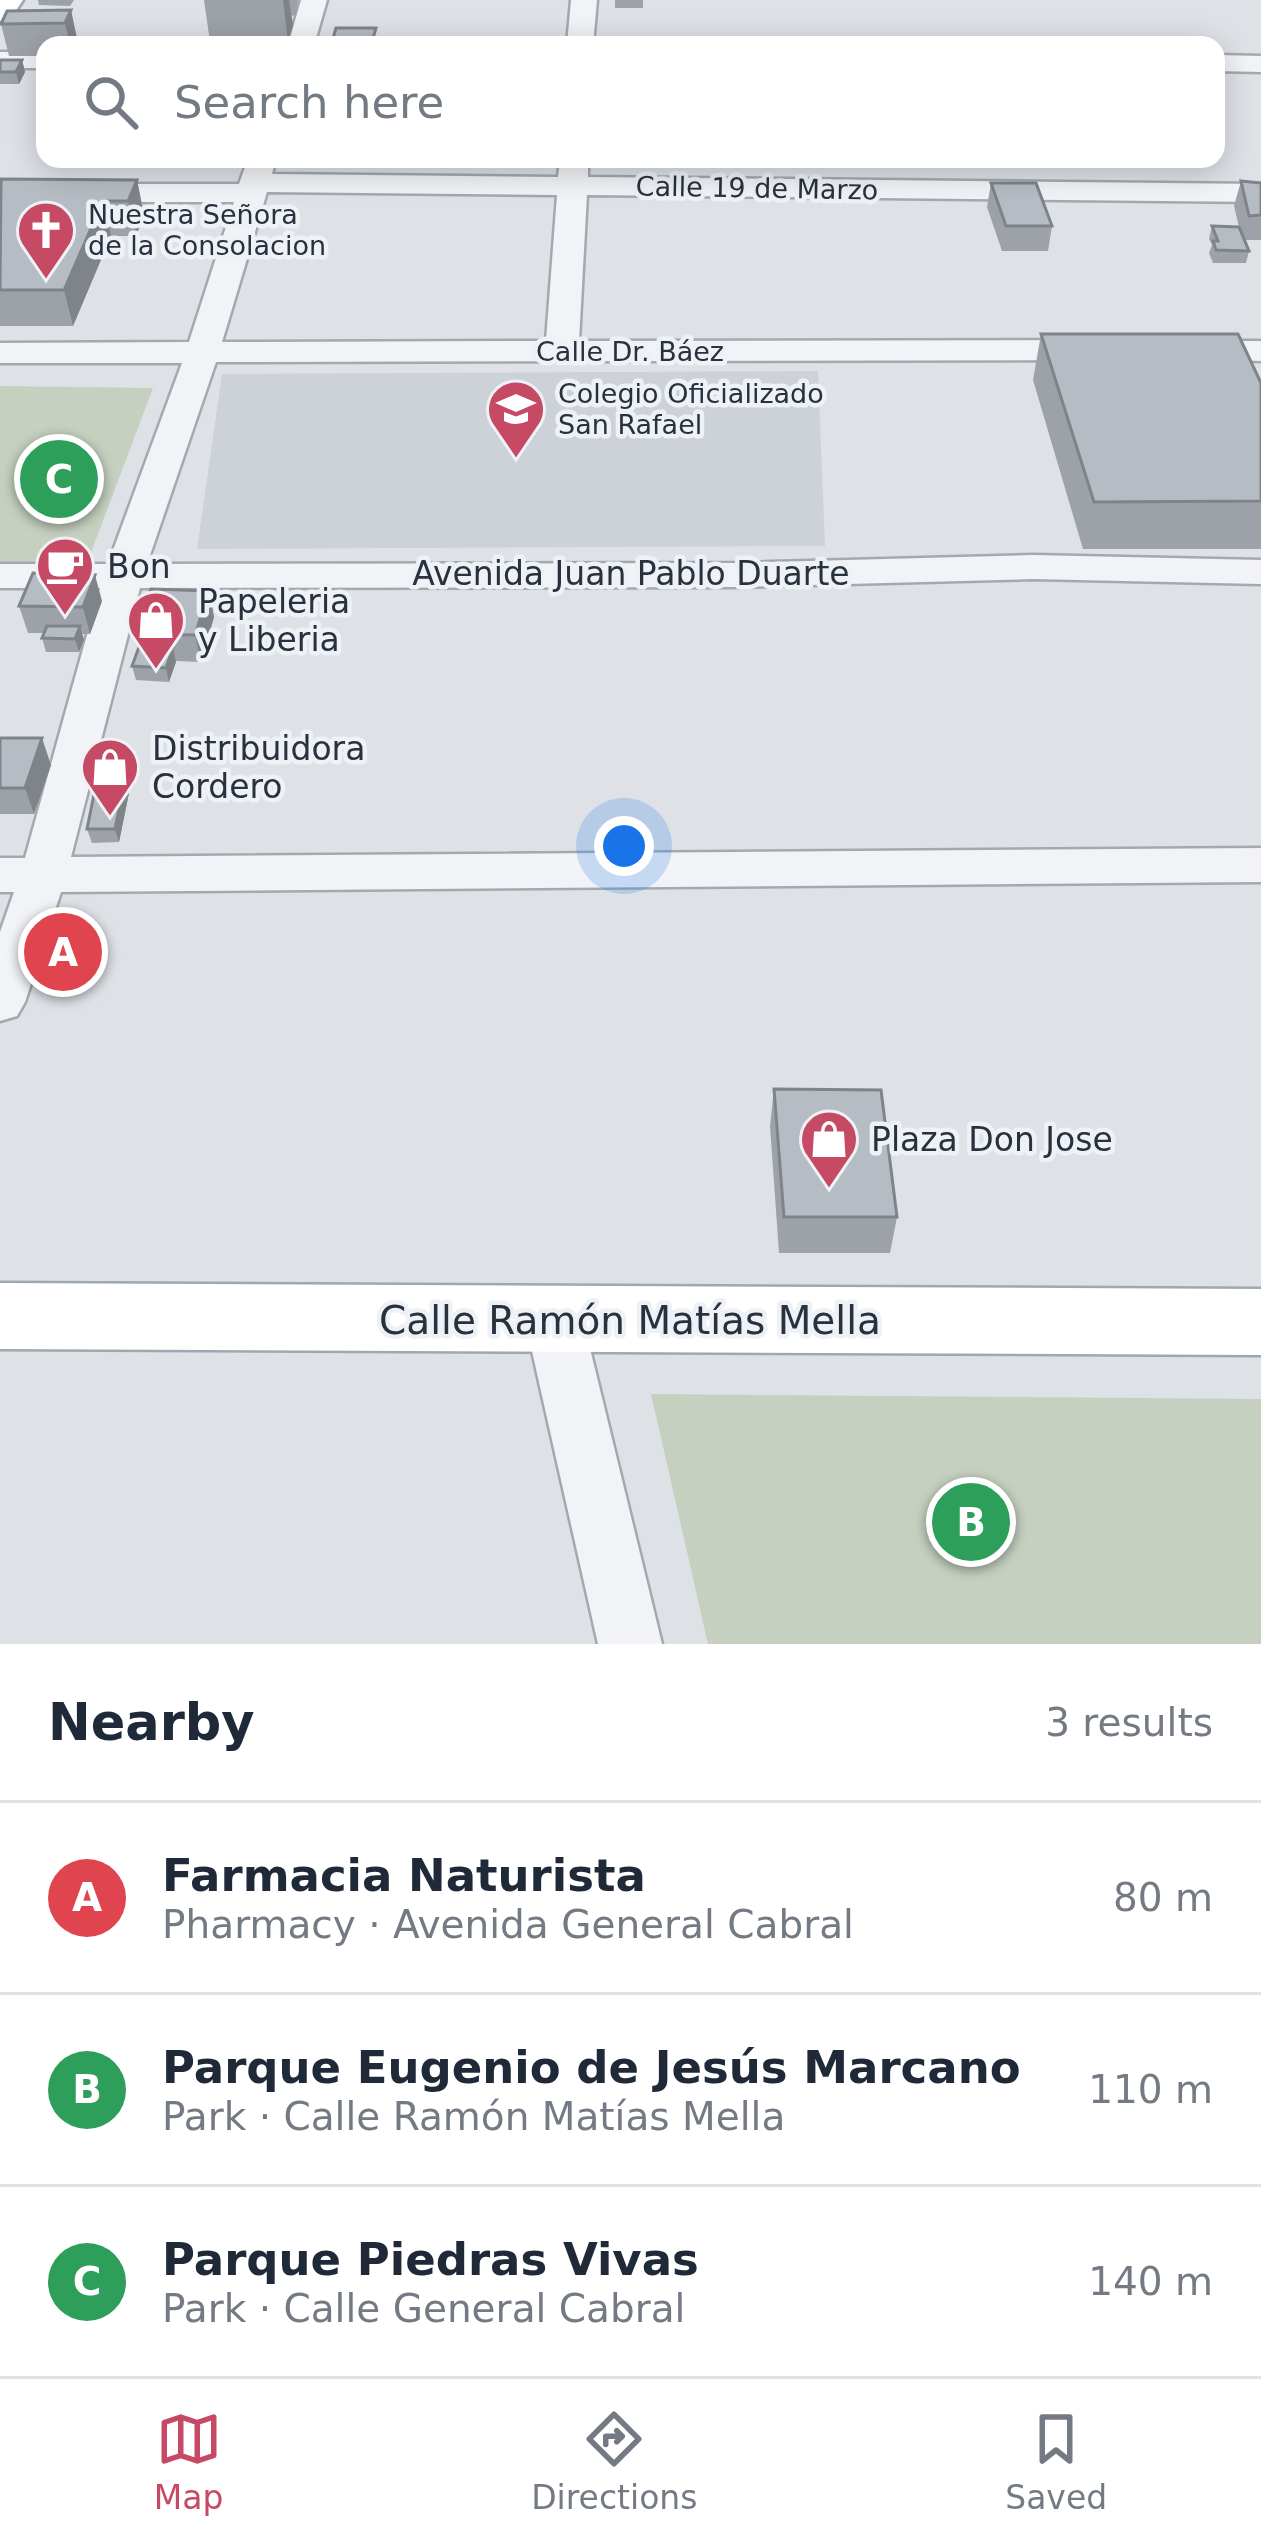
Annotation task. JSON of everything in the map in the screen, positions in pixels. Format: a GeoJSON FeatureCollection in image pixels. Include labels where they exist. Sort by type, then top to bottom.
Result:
{"type":"FeatureCollection","features":[{"type":"Feature","properties":{"kind":"main road"},"geometry":{"type":"LineString","coordinates":[[0,11],[7,0]]}},
{"type":"Feature","properties":{"kind":"main road","name":"Calle Ramón Matías Mella"},"geometry":{"type":"LineString","coordinates":[[0,1316],[1261,1322]]}},
{"type":"Feature","properties":{"kind":"street"},"geometry":{"type":"LineString","coordinates":[[304,36],[314,0]]}},
{"type":"Feature","properties":{"kind":"street"},"geometry":{"type":"LineString","coordinates":[[581,36],[584,0]]}},
{"type":"Feature","properties":{"kind":"street"},"geometry":{"type":"LineString","coordinates":[[0,60],[36,60]]}},
{"type":"Feature","properties":{"kind":"street"},"geometry":{"type":"LineString","coordinates":[[1225,63],[1261,64]]}},
{"type":"Feature","properties":{"kind":"street"},"geometry":{"type":"LineString","coordinates":[[562,351],[574,173]]}},
{"type":"Feature","properties":{"kind":"street","name":"Calle 19 de Marzo"},"geometry":{"type":"LineString","coordinates":[[0,193],[255,178],[574,173],[1261,193]]}},
{"type":"Feature","properties":{"kind":"street"},"geometry":{"type":"LineString","coordinates":[[0,1002],[22,875],[201,356],[255,178]]}},
{"type":"Feature","properties":{"kind":"street","name":"Calle Dr. Báez"},"geometry":{"type":"LineString","coordinates":[[0,353],[1261,351]]}},
{"type":"Feature","properties":{"kind":"street","name":"Avenida Juan Pablo Duarte"},"geometry":{"type":"LineString","coordinates":[[0,576],[737,575],[1033,567],[1261,572]]}},
{"type":"Feature","properties":{"kind":"street"},"geometry":{"type":"LineString","coordinates":[[22,875],[1261,865]]}},
{"type":"Feature","properties":{"kind":"street"},"geometry":{"type":"LineString","coordinates":[[554,1320],[630,1644]]}},
{"type":"Feature","properties":{"kind":"shaded area","name":"Colegio Oficializado San Rafael"},"geometry":{"type":"Polygon","coordinates":[[[818,371],[825,546],[197,549],[222,374],[818,371]]]}},
{"type":"Feature","properties":{"kind":"green space"},"geometry":{"type":"Polygon","coordinates":[[[0,386],[153,388],[84,571],[0,569],[0,386]]]}},
{"type":"Feature","properties":{"kind":"green space"},"geometry":{"type":"Polygon","coordinates":[[[651,1394],[1261,1399],[1261,1644],[708,1644],[651,1394]]]}},
{"type":"Feature","properties":{"kind":"building"},"geometry":{"type":"Polygon","coordinates":[[[71,10],[65,23],[1,24],[7,11],[71,10]]]}},
{"type":"Feature","properties":{"kind":"building"},"geometry":{"type":"Polygon","coordinates":[[[336,28],[376,28],[374,36],[334,36],[336,28]]]}},
{"type":"Feature","properties":{"kind":"building"},"geometry":{"type":"Polygon","coordinates":[[[0,60],[22,60],[16,72],[0,72],[0,60]]]}},
{"type":"Feature","properties":{"kind":"building"},"geometry":{"type":"Polygon","coordinates":[[[1,179],[137,180],[128,201],[103,201],[64,290],[0,290],[1,179]]]}},
{"type":"Feature","properties":{"kind":"building"},"geometry":{"type":"Polygon","coordinates":[[[1241,181],[1261,183],[1261,215],[1249,216],[1241,181]]]}},
{"type":"Feature","properties":{"kind":"building"},"geometry":{"type":"Polygon","coordinates":[[[991,183],[1036,183],[1052,226],[1006,226],[991,183]]]}},
{"type":"Feature","properties":{"kind":"building"},"geometry":{"type":"Polygon","coordinates":[[[1212,226],[1239,227],[1249,251],[1216,250],[1212,226]]]}},
{"type":"Feature","properties":{"kind":"building"},"geometry":{"type":"Polygon","coordinates":[[[1041,334],[1238,334],[1261,383],[1261,501],[1094,502],[1041,334]]]}},
{"type":"Feature","properties":{"kind":"building"},"geometry":{"type":"Polygon","coordinates":[[[33,573],[95,575],[83,607],[19,606],[33,573]]]}},
{"type":"Feature","properties":{"kind":"building"},"geometry":{"type":"Polygon","coordinates":[[[151,589],[209,591],[195,635],[136,634],[151,589]]]}},
{"type":"Feature","properties":{"kind":"building"},"geometry":{"type":"Polygon","coordinates":[[[47,626],[80,626],[75,639],[42,638],[47,626]]]}},
{"type":"Feature","properties":{"kind":"building"},"geometry":{"type":"Polygon","coordinates":[[[139,647],[173,648],[166,668],[132,666],[139,647]]]}},
{"type":"Feature","properties":{"kind":"building"},"geometry":{"type":"Polygon","coordinates":[[[0,738],[42,738],[25,788],[0,788],[0,738]]]}},
{"type":"Feature","properties":{"kind":"building"},"geometry":{"type":"Polygon","coordinates":[[[125,779],[115,829],[87,829],[97,780],[125,779]]]}},
{"type":"Feature","properties":{"kind":"building"},"geometry":{"type":"Polygon","coordinates":[[[48,925],[75,925],[69,951],[42,952],[48,925]]]}},
{"type":"Feature","properties":{"kind":"building","name":"Plaza Don Jose"},"geometry":{"type":"Polygon","coordinates":[[[774,1089],[881,1090],[897,1217],[784,1217],[774,1089]]]}},
{"type":"Feature","properties":{"kind":"place","name":"Nuestra Señora de la Consolacion"},"geometry":{"type":"Point","coordinates":[46,281]}},
{"type":"Feature","properties":{"kind":"place","name":"Colegio Oficializado San Rafael"},"geometry":{"type":"Point","coordinates":[516,460]}},
{"type":"Feature","properties":{"kind":"place","name":"Parque Piedras Vivas"},"geometry":{"type":"Point","coordinates":[59,479]}},
{"type":"Feature","properties":{"kind":"place","name":"Bon"},"geometry":{"type":"Point","coordinates":[65,617]}},
{"type":"Feature","properties":{"kind":"place","name":"Papeleria y Liberia"},"geometry":{"type":"Point","coordinates":[156,671]}},
{"type":"Feature","properties":{"kind":"place","name":"Distribuidora Cordero"},"geometry":{"type":"Point","coordinates":[110,818]}},
{"type":"Feature","properties":{"kind":"place","name":"Farmacia Naturista"},"geometry":{"type":"Point","coordinates":[63,952]}},
{"type":"Feature","properties":{"kind":"place","name":"Plaza Don Jose"},"geometry":{"type":"Point","coordinates":[829,1190]}},
{"type":"Feature","properties":{"kind":"place","name":"Parque Eugenio de Jesús Marcano"},"geometry":{"type":"Point","coordinates":[971,1522]}}]}
